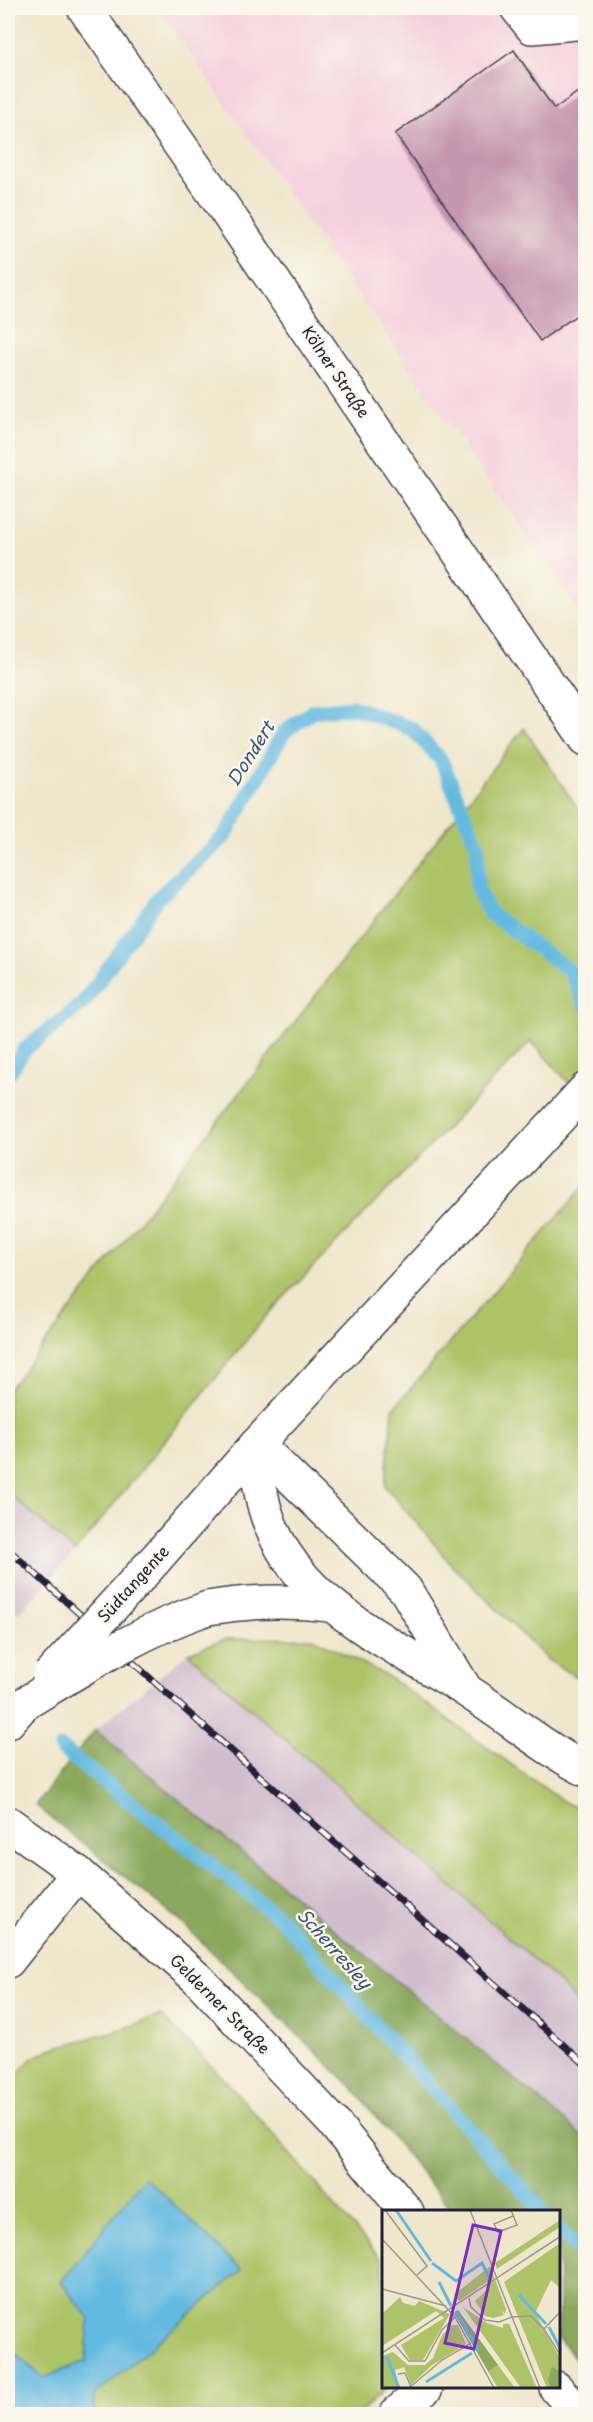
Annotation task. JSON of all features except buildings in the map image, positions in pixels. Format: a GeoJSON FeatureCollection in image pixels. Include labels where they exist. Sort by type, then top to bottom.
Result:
{"type":"FeatureCollection","features":[{"type":"Feature","properties":{"kind":"main road","name":"Kölner Straße"},"geometry":{"type":"LineString","coordinates":[[84,8],[215,195],[585,738]]}},
{"type":"Feature","properties":{"kind":"main road"},"geometry":{"type":"LineString","coordinates":[[517,8],[532,27],[585,22]]}},
{"type":"Feature","properties":{"kind":"main road","name":"Südtangente"},"geometry":{"type":"LineString","coordinates":[[16,1713],[257,1444],[585,1089]]}},
{"type":"Feature","properties":{"kind":"main road"},"geometry":{"type":"LineString","coordinates":[[257,1444],[256,1470],[262,1505],[271,1528],[303,1578],[330,1605],[467,1691],[525,1733],[585,1770]]}},
{"type":"Feature","properties":{"kind":"main road"},"geometry":{"type":"LineString","coordinates":[[257,1444],[405,1589],[467,1691]]}},
{"type":"Feature","properties":{"kind":"main road"},"geometry":{"type":"LineString","coordinates":[[16,1713],[101,1657],[183,1616],[239,1602],[291,1600],[330,1605]]}},
{"type":"Feature","properties":{"kind":"main road","name":"Gelderner Straße"},"geometry":{"type":"LineString","coordinates":[[8,1823],[78,1873],[199,1980],[332,2121],[405,2210]]}},
{"type":"Feature","properties":{"kind":"main road"},"geometry":{"type":"LineString","coordinates":[[8,1961],[78,1873]]}},
{"type":"Feature","properties":{"kind":"main road"},"geometry":{"type":"LineString","coordinates":[[396,2415],[425,2389]]}},
{"type":"Feature","properties":{"kind":"main road"},"geometry":{"type":"LineString","coordinates":[[557,2389],[579,2415]]}},
{"type":"Feature","properties":{"kind":"shaded area"},"geometry":{"type":"Polygon","coordinates":[[[158,8],[585,8],[585,619],[158,8]]]}},
{"type":"Feature","properties":{"kind":"shaded area"},"geometry":{"type":"Polygon","coordinates":[[[8,1492],[75,1552],[18,1614],[8,1604],[8,1492]]]}},
{"type":"Feature","properties":{"kind":"shaded area"},"geometry":{"type":"Polygon","coordinates":[[[188,1653],[561,1984],[585,2012],[585,2138],[95,1730],[188,1653]]]}},
{"type":"Feature","properties":{"kind":"green space"},"geometry":{"type":"Polygon","coordinates":[[[524,728],[585,819],[585,1101],[531,1041],[266,1316],[75,1552],[8,1492],[8,1390],[524,728]]]}},
{"type":"Feature","properties":{"kind":"green space"},"geometry":{"type":"Polygon","coordinates":[[[585,1185],[585,1682],[549,1661],[452,1565],[385,1486],[393,1409],[585,1185]]]}},
{"type":"Feature","properties":{"kind":"green space"},"geometry":{"type":"Polygon","coordinates":[[[313,1638],[387,1676],[564,1802],[585,1811],[585,2012],[561,1984],[188,1653],[226,1639],[313,1638]]]}},
{"type":"Feature","properties":{"kind":"green space"},"geometry":{"type":"Polygon","coordinates":[[[95,1730],[585,2138],[585,2371],[560,2340],[560,2210],[451,2210],[353,2088],[181,1922],[35,1805],[95,1730]]]}},
{"type":"Feature","properties":{"kind":"green space"},"geometry":{"type":"Polygon","coordinates":[[[161,2015],[228,2083],[382,2260],[382,2389],[386,2389],[358,2414],[8,2414],[8,2083],[34,2057],[53,2048],[126,2028],[161,2015]]]}},
{"type":"Feature","properties":{"kind":"water"},"geometry":{"type":"Polygon","coordinates":[[[145,2177],[242,2270],[93,2397],[94,2414],[8,2414],[8,2347],[43,2378],[86,2361],[89,2318],[61,2282],[145,2177]]]}},
{"type":"Feature","properties":{"kind":"waterway","name":"Dondert"},"geometry":{"type":"LineString","coordinates":[[8,1074],[24,1050],[83,1003],[159,897],[225,836],[284,732],[313,711],[353,707],[412,729],[441,760],[478,847],[477,888],[489,913],[570,971],[586,1005]]}},
{"type":"Feature","properties":{"kind":"waterway","name":"Scherresley"},"geometry":{"type":"LineString","coordinates":[[61,1748],[282,1920],[541,2210]]}},
{"type":"Feature","properties":{"kind":"waterway","name":"Scherresley"},"geometry":{"type":"LineString","coordinates":[[560,2231],[586,2257]]}},
{"type":"Feature","properties":{"kind":"railway"},"geometry":{"type":"LineString","coordinates":[[8,1549],[182,1707],[586,2065]]}}]}
